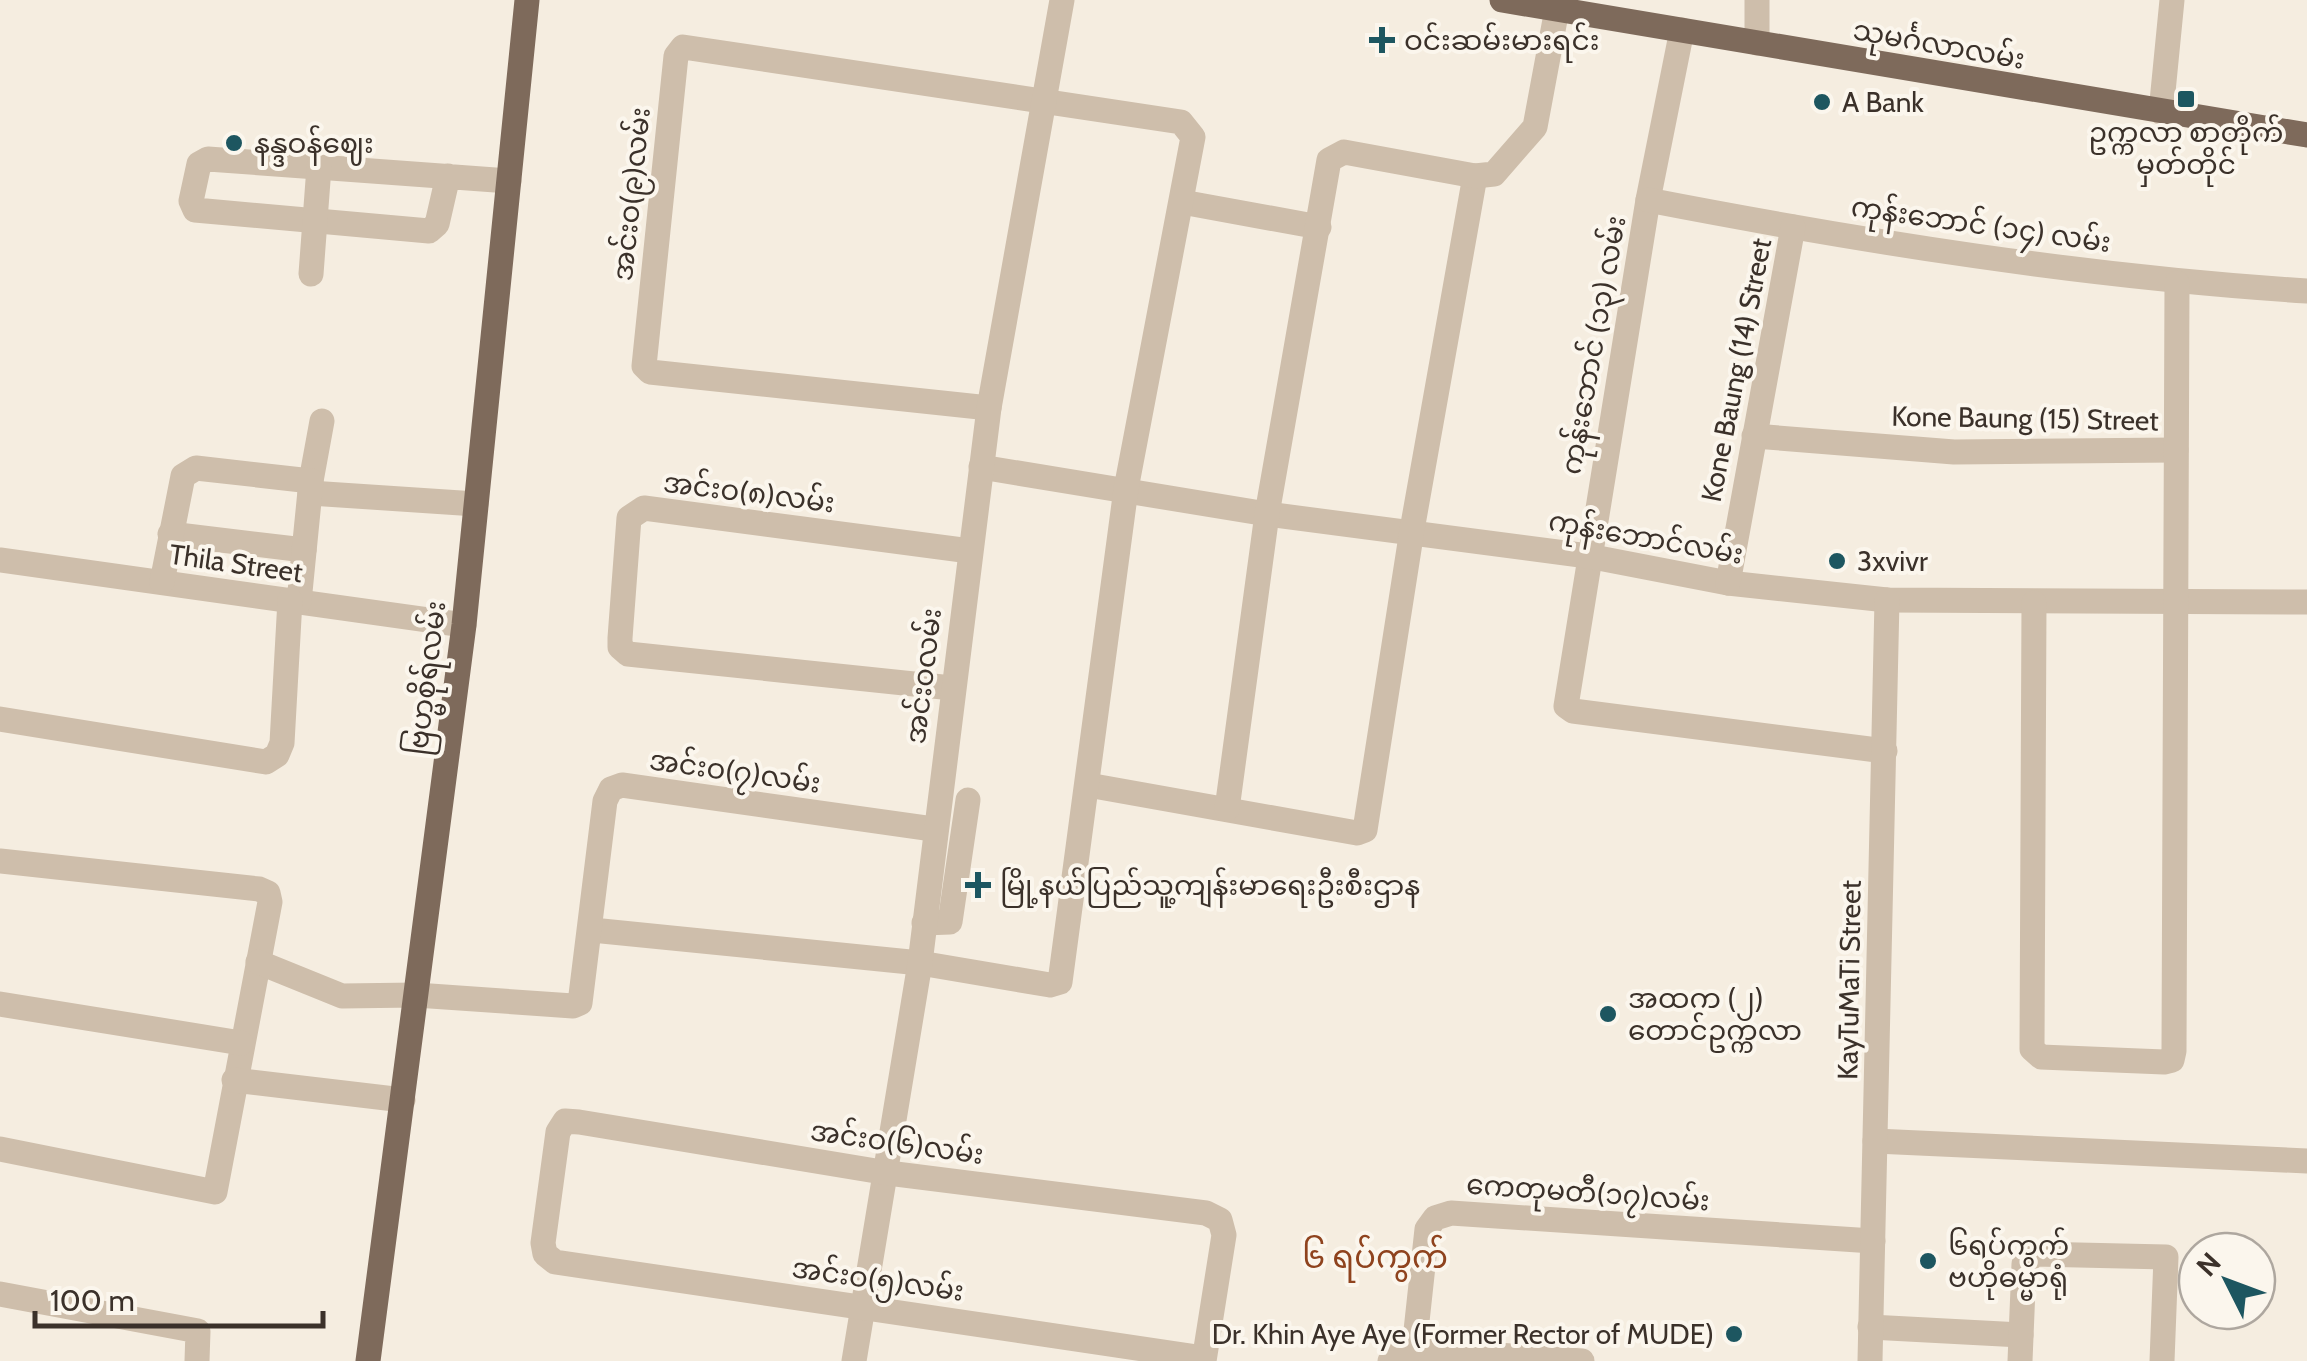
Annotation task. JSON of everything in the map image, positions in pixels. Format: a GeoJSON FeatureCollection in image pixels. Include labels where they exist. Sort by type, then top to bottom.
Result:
{"type":"FeatureCollection","features":[{"type":"Feature","properties":{"kind":"main road","name":"ဗြဟ္မစိုရ်လမ်း"},"geometry":{"type":"LineString","coordinates":[[368,1361],[464,625],[526,0]]}},
{"type":"Feature","properties":{"kind":"main road","name":"သုမင်္ဂလာလမ်း"},"geometry":{"type":"LineString","coordinates":[[1502,0],[2307,135]]}},
{"type":"Feature","properties":{"kind":"street","name":"အင်းဝလမ်း"},"geometry":{"type":"LineString","coordinates":[[854,1361],[920,963],[933,829],[989,408],[1062,0]]}},
{"type":"Feature","properties":{"kind":"street"},"geometry":{"type":"LineString","coordinates":[[1757,0],[1757,43]]}},
{"type":"Feature","properties":{"kind":"street"},"geometry":{"type":"LineString","coordinates":[[2161,112],[2172,0]]}},
{"type":"Feature","properties":{"kind":"street"},"geometry":{"type":"LineString","coordinates":[[1227,809],[1268,514],[1329,160],[1335,153],[1476,176],[1494,174],[1535,127],[1557,9]]}},
{"type":"Feature","properties":{"kind":"street","name":"ကုန်းဘောင် (၁၃) လမ်း"},"geometry":{"type":"LineString","coordinates":[[1682,30],[1648,200],[1566,706],[1573,712],[1886,751]]}},
{"type":"Feature","properties":{"kind":"street","name":"အင်းဝ(၉)လမ်း"},"geometry":{"type":"LineString","coordinates":[[989,408],[650,372],[644,366],[676,56],[683,46],[693,47],[1045,99]]}},
{"type":"Feature","properties":{"kind":"street"},"geometry":{"type":"LineString","coordinates":[[592,930],[920,963],[1050,986],[1060,982],[1126,489],[1193,137],[1190,128],[1181,122],[1045,99]]}},
{"type":"Feature","properties":{"kind":"street"},"geometry":{"type":"LineString","coordinates":[[448,176],[437,224],[429,231],[195,210],[191,201],[199,164],[208,159],[448,176],[509,181]]}},
{"type":"Feature","properties":{"kind":"street"},"geometry":{"type":"LineString","coordinates":[[311,274],[318,167]]}},
{"type":"Feature","properties":{"kind":"street"},"geometry":{"type":"LineString","coordinates":[[1088,786],[1357,833],[1365,830],[1412,530],[1476,176]]}},
{"type":"Feature","properties":{"kind":"street","name":"ကုန်းဘောင် (၁၄) လမ်း"},"geometry":{"type":"LineString","coordinates":[[1648,200],[1794,226],[2177,282],[2307,290]]}},
{"type":"Feature","properties":{"kind":"street"},"geometry":{"type":"LineString","coordinates":[[1182,202],[1320,228]]}},
{"type":"Feature","properties":{"kind":"street","name":"Kone Baung (14) Street"},"geometry":{"type":"LineString","coordinates":[[1728,583],[1794,226]]}},
{"type":"Feature","properties":{"kind":"street"},"geometry":{"type":"LineString","coordinates":[[2034,603],[2032,1050],[2041,1057],[2172,1060],[2177,282]]}},
{"type":"Feature","properties":{"kind":"street"},"geometry":{"type":"LineString","coordinates":[[0,719],[266,762],[277,755],[282,743],[295,601],[322,421]]}},
{"type":"Feature","properties":{"kind":"street","name":"Kone Baung (15) Street"},"geometry":{"type":"LineString","coordinates":[[1754,436],[1954,452],[2176,450]]}},
{"type":"Feature","properties":{"kind":"street","name":"ကုန်းဘောင်လမ်း"},"geometry":{"type":"LineString","coordinates":[[980,467],[1268,514],[1588,556],[1728,583],[1887,600],[2174,605],[2307,602]]}},
{"type":"Feature","properties":{"kind":"street"},"geometry":{"type":"LineString","coordinates":[[162,582],[179,484],[196,468],[310,487],[476,504]]}},
{"type":"Feature","properties":{"kind":"street","name":"အင်းဝ(၈)လမ်း"},"geometry":{"type":"LineString","coordinates":[[952,688],[628,654],[620,647],[620,638],[629,518],[644,508],[970,551]]}},
{"type":"Feature","properties":{"kind":"street"},"geometry":{"type":"LineString","coordinates":[[170,534],[304,550]]}},
{"type":"Feature","properties":{"kind":"street","name":"Thila Street"},"geometry":{"type":"LineString","coordinates":[[0,560],[464,625]]}},
{"type":"Feature","properties":{"kind":"street","name":"KayTuMaTi Street"},"geometry":{"type":"LineString","coordinates":[[1870,1361],[1887,600]]}},
{"type":"Feature","properties":{"kind":"street","name":"အင်းဝ(၇)လမ်း"},"geometry":{"type":"LineString","coordinates":[[416,995],[573,1006],[580,1002],[592,930],[605,800],[611,789],[622,785],[933,829]]}},
{"type":"Feature","properties":{"kind":"street"},"geometry":{"type":"LineString","coordinates":[[924,922],[950,922],[968,800]]}},
{"type":"Feature","properties":{"kind":"street"},"geometry":{"type":"LineString","coordinates":[[930,857],[959,861]]}},
{"type":"Feature","properties":{"kind":"street"},"geometry":{"type":"LineString","coordinates":[[0,861],[259,889],[268,893],[270,902],[234,1080],[220,1182],[215,1192],[0,1150]]}},
{"type":"Feature","properties":{"kind":"street"},"geometry":{"type":"LineString","coordinates":[[258,962],[342,996],[416,995]]}},
{"type":"Feature","properties":{"kind":"street"},"geometry":{"type":"LineString","coordinates":[[0,1004],[242,1043]]}},
{"type":"Feature","properties":{"kind":"street"},"geometry":{"type":"LineString","coordinates":[[234,1080],[403,1100]]}},
{"type":"Feature","properties":{"kind":"street","name":"အင်းဝ(၆)လမ်း"},"geometry":{"type":"LineString","coordinates":[[545,1254],[558,1132],[565,1121],[888,1174],[1206,1213],[1220,1220],[1224,1236],[1204,1360]]}},
{"type":"Feature","properties":{"kind":"street"},"geometry":{"type":"LineString","coordinates":[[1875,1141],[2307,1161]]}},
{"type":"Feature","properties":{"kind":"street","name":"ကေတုမတီ(၁၇)လမ်း"},"geometry":{"type":"LineString","coordinates":[[1414,1349],[1427,1230],[1435,1218],[1451,1213],[1873,1241]]}},
{"type":"Feature","properties":{"kind":"street","name":"အင်းဝ(၅)လမ်း"},"geometry":{"type":"LineString","coordinates":[[545,1254],[555,1262],[1204,1360]]}},
{"type":"Feature","properties":{"kind":"street"},"geometry":{"type":"LineString","coordinates":[[2020,1361],[2024,1264],[2034,1254],[2166,1257],[2162,1361]]}},
{"type":"Feature","properties":{"kind":"street"},"geometry":{"type":"LineString","coordinates":[[0,1294],[198,1331],[198,1361]]}},
{"type":"Feature","properties":{"kind":"street"},"geometry":{"type":"LineString","coordinates":[[1870,1326],[2021,1334]]}},
{"type":"Feature","properties":{"kind":"street"},"geometry":{"type":"LineString","coordinates":[[1390,1361],[1394,1353],[1414,1349],[1582,1361]]}},
{"type":"Feature","properties":{"kind":"place","name":"ဝင်းဆမ်းမားရင်း"},"geometry":{"type":"Point","coordinates":[1382,40]}},
{"type":"Feature","properties":{"kind":"place","name":"ဥက္ကလာ စာတိုက် မှတ်တိုင်"},"geometry":{"type":"Point","coordinates":[2186,99]}},
{"type":"Feature","properties":{"kind":"place","name":"A Bank"},"geometry":{"type":"Point","coordinates":[1822,102]}},
{"type":"Feature","properties":{"kind":"place","name":"နန္ဒဝန်ဈေး"},"geometry":{"type":"Point","coordinates":[234,143]}},
{"type":"Feature","properties":{"kind":"place","name":"3xvivr"},"geometry":{"type":"Point","coordinates":[1837,561]}},
{"type":"Feature","properties":{"kind":"place","name":"မြို့နယ်ပြည်သူ့ကျန်းမာရေးဦးစီးဌာန"},"geometry":{"type":"Point","coordinates":[978,885]}},
{"type":"Feature","properties":{"kind":"place","name":"အထက (၂) တောင်ဥက္ကလာ"},"geometry":{"type":"Point","coordinates":[1608,1014]}},
{"type":"Feature","properties":{"kind":"place","name":"၆ရပ်ကွက် ဗဟိုဓမ္မာရုံ"},"geometry":{"type":"Point","coordinates":[1928,1261]}},
{"type":"Feature","properties":{"kind":"place","name":"Dr. Khin Aye Aye (Former Rector of MUDE)"},"geometry":{"type":"Point","coordinates":[1734,1334]}},
{"type":"Feature","properties":{"kind":"district","name":"၆ ရပ်ကွက်"},"geometry":{"type":"Point","coordinates":[1375,1256]}}]}
